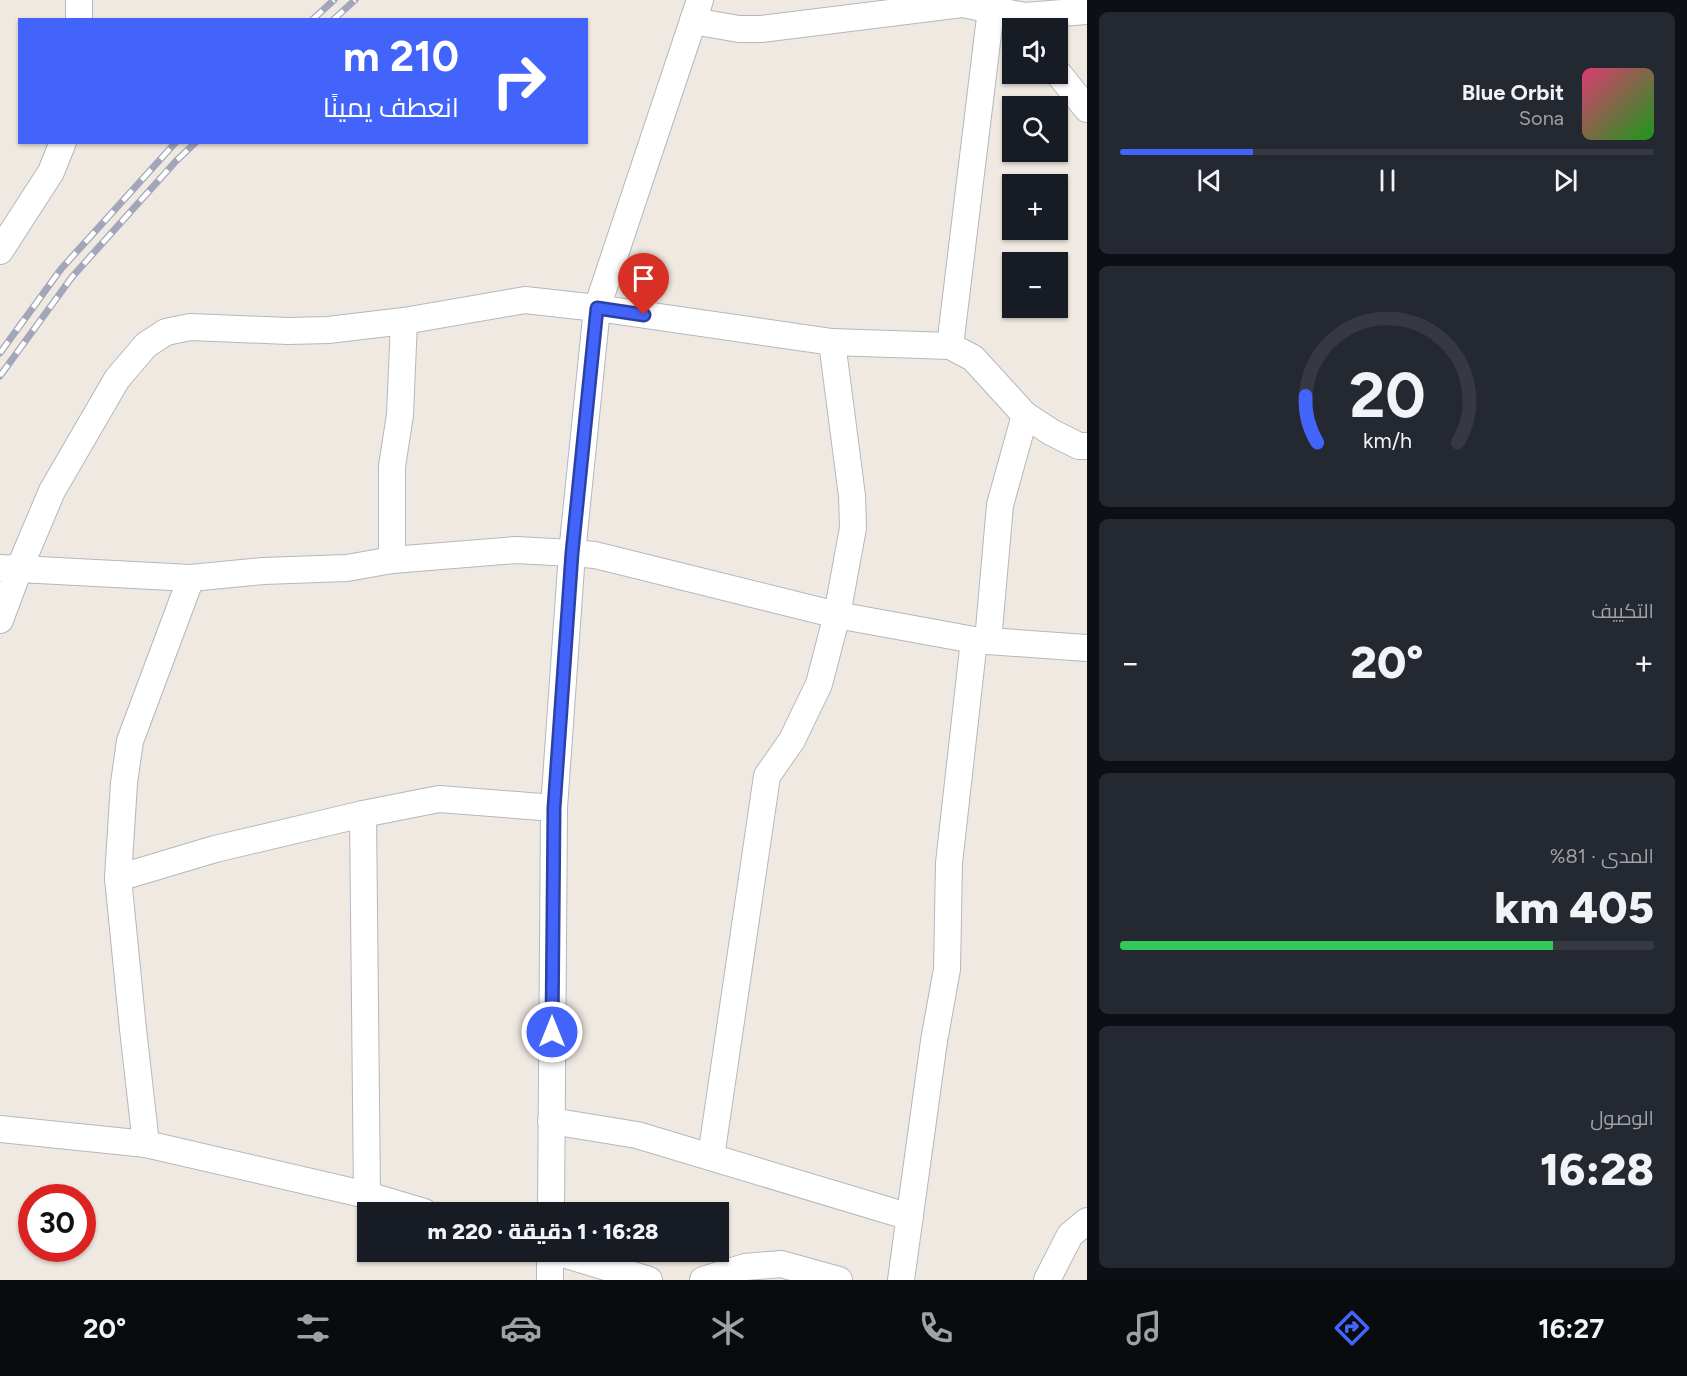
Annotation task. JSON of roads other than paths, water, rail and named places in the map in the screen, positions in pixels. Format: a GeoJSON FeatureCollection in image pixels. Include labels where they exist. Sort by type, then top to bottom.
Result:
{"type":"FeatureCollection","features":[{"type":"Feature","properties":{"kind":"street"},"geometry":{"type":"LineString","coordinates":[[79,0],[79,18]]}},
{"type":"Feature","properties":{"kind":"street"},"geometry":{"type":"LineString","coordinates":[[551,1202],[554,808],[572,553],[597,308],[696,11],[738,29],[761,29],[962,4],[1006,17],[1087,11]]}},
{"type":"Feature","properties":{"kind":"street"},"geometry":{"type":"LineString","coordinates":[[950,345],[1006,17]]}},
{"type":"Feature","properties":{"kind":"street"},"geometry":{"type":"LineString","coordinates":[[1067,84],[1087,109]]}},
{"type":"Feature","properties":{"kind":"street"},"geometry":{"type":"LineString","coordinates":[[0,251],[51,172],[62,144]]}},
{"type":"Feature","properties":{"kind":"street"},"geometry":{"type":"LineString","coordinates":[[0,620],[10,569],[117,379],[146,345],[166,332],[190,327],[328,330],[404,321],[525,300],[597,308],[832,342],[950,345],[973,358],[1025,415],[1051,432],[1079,446],[1087,446]]}},
{"type":"Feature","properties":{"kind":"street"},"geometry":{"type":"LineString","coordinates":[[392,560],[392,466],[400,415],[404,321]]}},
{"type":"Feature","properties":{"kind":"street"},"geometry":{"type":"LineString","coordinates":[[711,1157],[767,776],[792,740],[819,684],[837,615],[853,528],[852,496],[832,342]]}},
{"type":"Feature","properties":{"kind":"street"},"geometry":{"type":"LineString","coordinates":[[901,1280],[934,1041],[947,969],[949,863],[1000,505],[1025,415]]}},
{"type":"Feature","properties":{"kind":"street"},"geometry":{"type":"LineString","coordinates":[[10,569],[191,578],[263,571],[347,568],[392,560],[516,550],[572,553],[595,555],[837,615],[981,640],[1087,648]]}},
{"type":"Feature","properties":{"kind":"street"},"geometry":{"type":"LineString","coordinates":[[147,1144],[117,878],[124,783],[130,741],[191,578]]}},
{"type":"Feature","properties":{"kind":"street"},"geometry":{"type":"LineString","coordinates":[[117,878],[215,849],[363,814],[439,800],[554,808]]}},
{"type":"Feature","properties":{"kind":"street"},"geometry":{"type":"LineString","coordinates":[[363,814],[367,1195]]}},
{"type":"Feature","properties":{"kind":"street"},"geometry":{"type":"LineString","coordinates":[[551,1121],[637,1136],[910,1217]]}},
{"type":"Feature","properties":{"kind":"street"},"geometry":{"type":"LineString","coordinates":[[0,1129],[147,1144],[390,1202]]}},
{"type":"Feature","properties":{"kind":"street"},"geometry":{"type":"LineString","coordinates":[[1047,1280],[1070,1235],[1087,1221]]}},
{"type":"Feature","properties":{"kind":"street"},"geometry":{"type":"LineString","coordinates":[[550,1280],[551,1262]]}},
{"type":"Feature","properties":{"kind":"street"},"geometry":{"type":"LineString","coordinates":[[589,1262],[649,1280]]}},
{"type":"Feature","properties":{"kind":"street"},"geometry":{"type":"LineString","coordinates":[[703,1280],[745,1267],[781,1264],[839,1280]]}},
{"type":"Feature","properties":{"kind":"railway"},"geometry":{"type":"LineString","coordinates":[[314,18],[334,0]]}},
{"type":"Feature","properties":{"kind":"railway"},"geometry":{"type":"LineString","coordinates":[[335,18],[355,0]]}},
{"type":"Feature","properties":{"kind":"railway"},"geometry":{"type":"LineString","coordinates":[[0,353],[61,269],[174,144]]}},
{"type":"Feature","properties":{"kind":"railway"},"geometry":{"type":"LineString","coordinates":[[0,376],[72,277],[194,144]]}}]}
